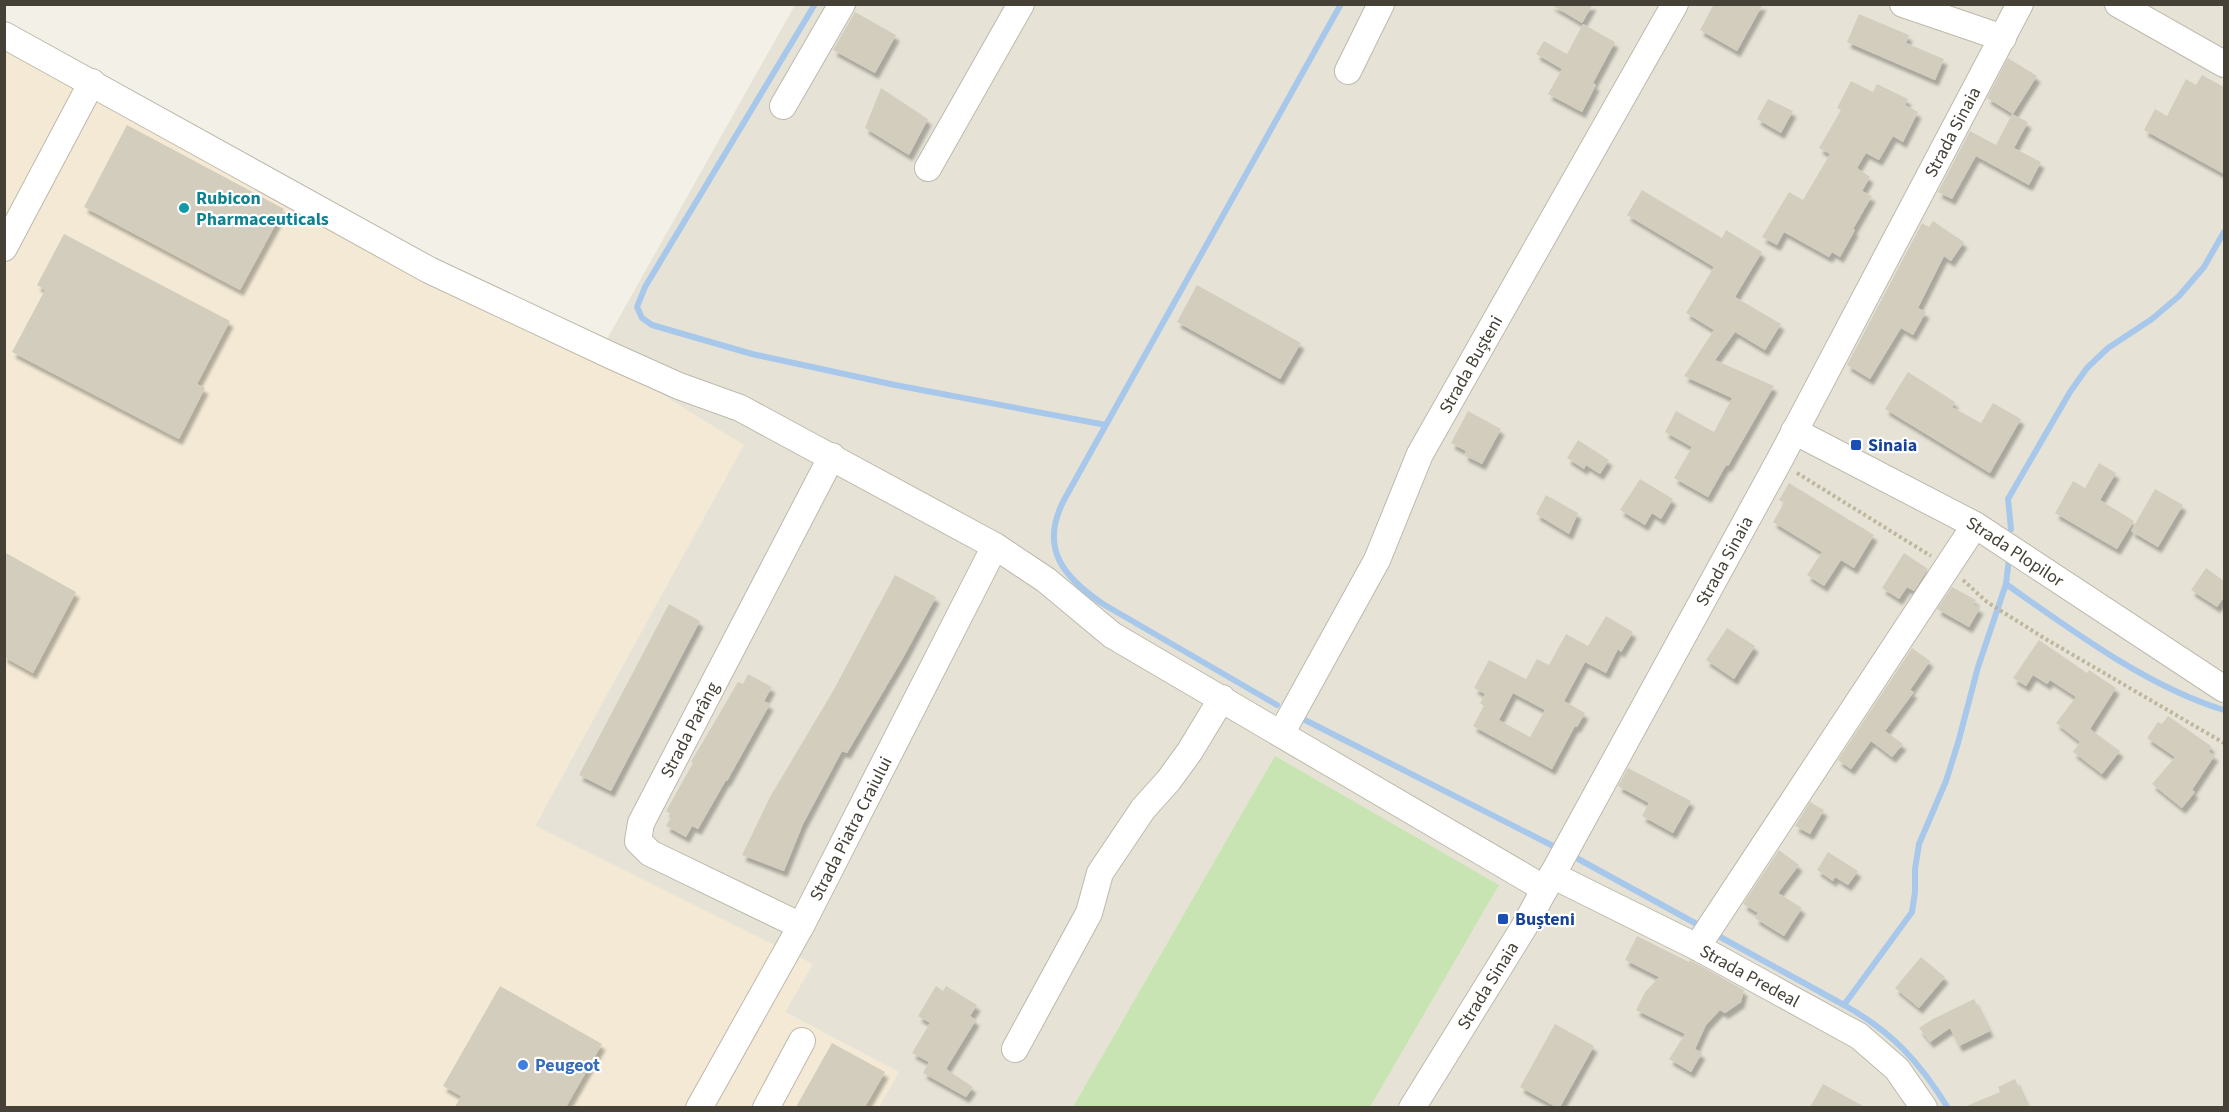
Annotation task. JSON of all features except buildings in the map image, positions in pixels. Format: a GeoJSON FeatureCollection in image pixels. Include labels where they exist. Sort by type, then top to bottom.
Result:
{"type":"FeatureCollection","features":[{"type":"Feature","properties":{"kind":"street"},"geometry":{"type":"LineString","coordinates":[[783,106],[842,4]]}},
{"type":"Feature","properties":{"kind":"street"},"geometry":{"type":"LineString","coordinates":[[928,168],[1021,4]]}},
{"type":"Feature","properties":{"kind":"street"},"geometry":{"type":"LineString","coordinates":[[1348,71],[1381,4]]}},
{"type":"Feature","properties":{"kind":"street","name":"Strada Bușteni"},"geometry":{"type":"LineString","coordinates":[[1281,734],[1377,560],[1420,454],[1675,4]]}},
{"type":"Feature","properties":{"kind":"street"},"geometry":{"type":"LineString","coordinates":[[1903,4],[2003,38]]}},
{"type":"Feature","properties":{"kind":"street","name":"Strada Sinaia"},"geometry":{"type":"LineString","coordinates":[[1415,1107],[1524,927],[1779,461],[2020,4]]}},
{"type":"Feature","properties":{"kind":"street"},"geometry":{"type":"LineString","coordinates":[[2118,4],[2224,64]]}},
{"type":"Feature","properties":{"kind":"street","name":"Strada Predeal"},"geometry":{"type":"LineString","coordinates":[[4,34],[429,270],[679,386],[740,408],[995,546],[1046,580],[1112,635],[1281,734],[1557,866],[1699,944],[1867,1042],[1897,1069],[1924,1107]]}},
{"type":"Feature","properties":{"kind":"street"},"geometry":{"type":"LineString","coordinates":[[4,248],[92,82]]}},
{"type":"Feature","properties":{"kind":"street","name":"Strada Plopilor"},"geometry":{"type":"LineString","coordinates":[[1794,431],[1975,525],[2224,689]]}},
{"type":"Feature","properties":{"kind":"street","name":"Strada Parâng"},"geometry":{"type":"LineString","coordinates":[[801,926],[650,853],[638,841],[638,833],[646,812],[832,456]]}},
{"type":"Feature","properties":{"kind":"street"},"geometry":{"type":"LineString","coordinates":[[1699,944],[1975,525]]}},
{"type":"Feature","properties":{"kind":"street","name":"Strada Piatra Craiului"},"geometry":{"type":"LineString","coordinates":[[699,1107],[801,926],[995,546]]}},
{"type":"Feature","properties":{"kind":"street"},"geometry":{"type":"LineString","coordinates":[[1015,1049],[1089,913],[1100,873],[1143,809],[1169,780],[1190,751],[1222,698]]}},
{"type":"Feature","properties":{"kind":"street"},"geometry":{"type":"LineString","coordinates":[[766,1107],[802,1041]]}},
{"type":"Feature","properties":{"kind":"path"},"geometry":{"type":"LineString","coordinates":[[1779,461],[1947,566],[1987,602],[2224,743]]}},
{"type":"Feature","properties":{"kind":"shaded area"},"geometry":{"type":"Polygon","coordinates":[[[795,5],[2224,5],[2224,1107],[879,1107],[898,1072],[785,1012],[812,964],[535,826],[743,445],[598,355],[795,5]]]}},
{"type":"Feature","properties":{"kind":"shaded area"},"geometry":{"type":"Polygon","coordinates":[[[4,24],[598,355],[744,445],[535,826],[813,964],[785,1012],[899,1072],[879,1107],[5,1107],[4,24]]]}},
{"type":"Feature","properties":{"kind":"green space"},"geometry":{"type":"Polygon","coordinates":[[[1275,756],[1499,885],[1370,1107],[1073,1107],[1275,756]]]}},
{"type":"Feature","properties":{"kind":"waterway"},"geometry":{"type":"LineString","coordinates":[[815,4],[645,287],[637,307],[642,318],[652,325],[752,354],[895,385],[1106,425]]}},
{"type":"Feature","properties":{"kind":"waterway"},"geometry":{"type":"LineString","coordinates":[[1277,705],[1089,594],[1066,572],[1059,560],[1054,533],[1064,500],[1341,4]]}},
{"type":"Feature","properties":{"kind":"waterway"},"geometry":{"type":"LineString","coordinates":[[2011,529],[2008,499],[2070,392],[2087,368],[2108,348],[2152,319],[2179,296],[2204,267],[2224,232]]}},
{"type":"Feature","properties":{"kind":"waterway"},"geometry":{"type":"LineString","coordinates":[[1948,1108],[1926,1076],[1903,1049],[1876,1026],[1844,1005],[1912,912],[1919,844],[1946,781],[1958,743],[1978,667],[2006,584],[2009,558]]}},
{"type":"Feature","properties":{"kind":"waterway"},"geometry":{"type":"LineString","coordinates":[[2006,584],[2111,656],[2167,687],[2224,710]]}},
{"type":"Feature","properties":{"kind":"waterway"},"geometry":{"type":"LineString","coordinates":[[1305,720],[1559,849]]}},
{"type":"Feature","properties":{"kind":"waterway"},"geometry":{"type":"LineString","coordinates":[[1571,855],[1704,928]]}},
{"type":"Feature","properties":{"kind":"waterway"},"geometry":{"type":"LineString","coordinates":[[1713,933],[1844,1005]]}},
{"type":"Feature","properties":{"kind":"place","name":"Rubicon Pharmaceuticals"},"geometry":{"type":"Point","coordinates":[184,208]}},
{"type":"Feature","properties":{"kind":"place","name":"Sinaia"},"geometry":{"type":"Point","coordinates":[1856,445]}},
{"type":"Feature","properties":{"kind":"place","name":"Bușteni"},"geometry":{"type":"Point","coordinates":[1503,919]}},
{"type":"Feature","properties":{"kind":"place","name":"Peugeot"},"geometry":{"type":"Point","coordinates":[523,1065]}}]}
